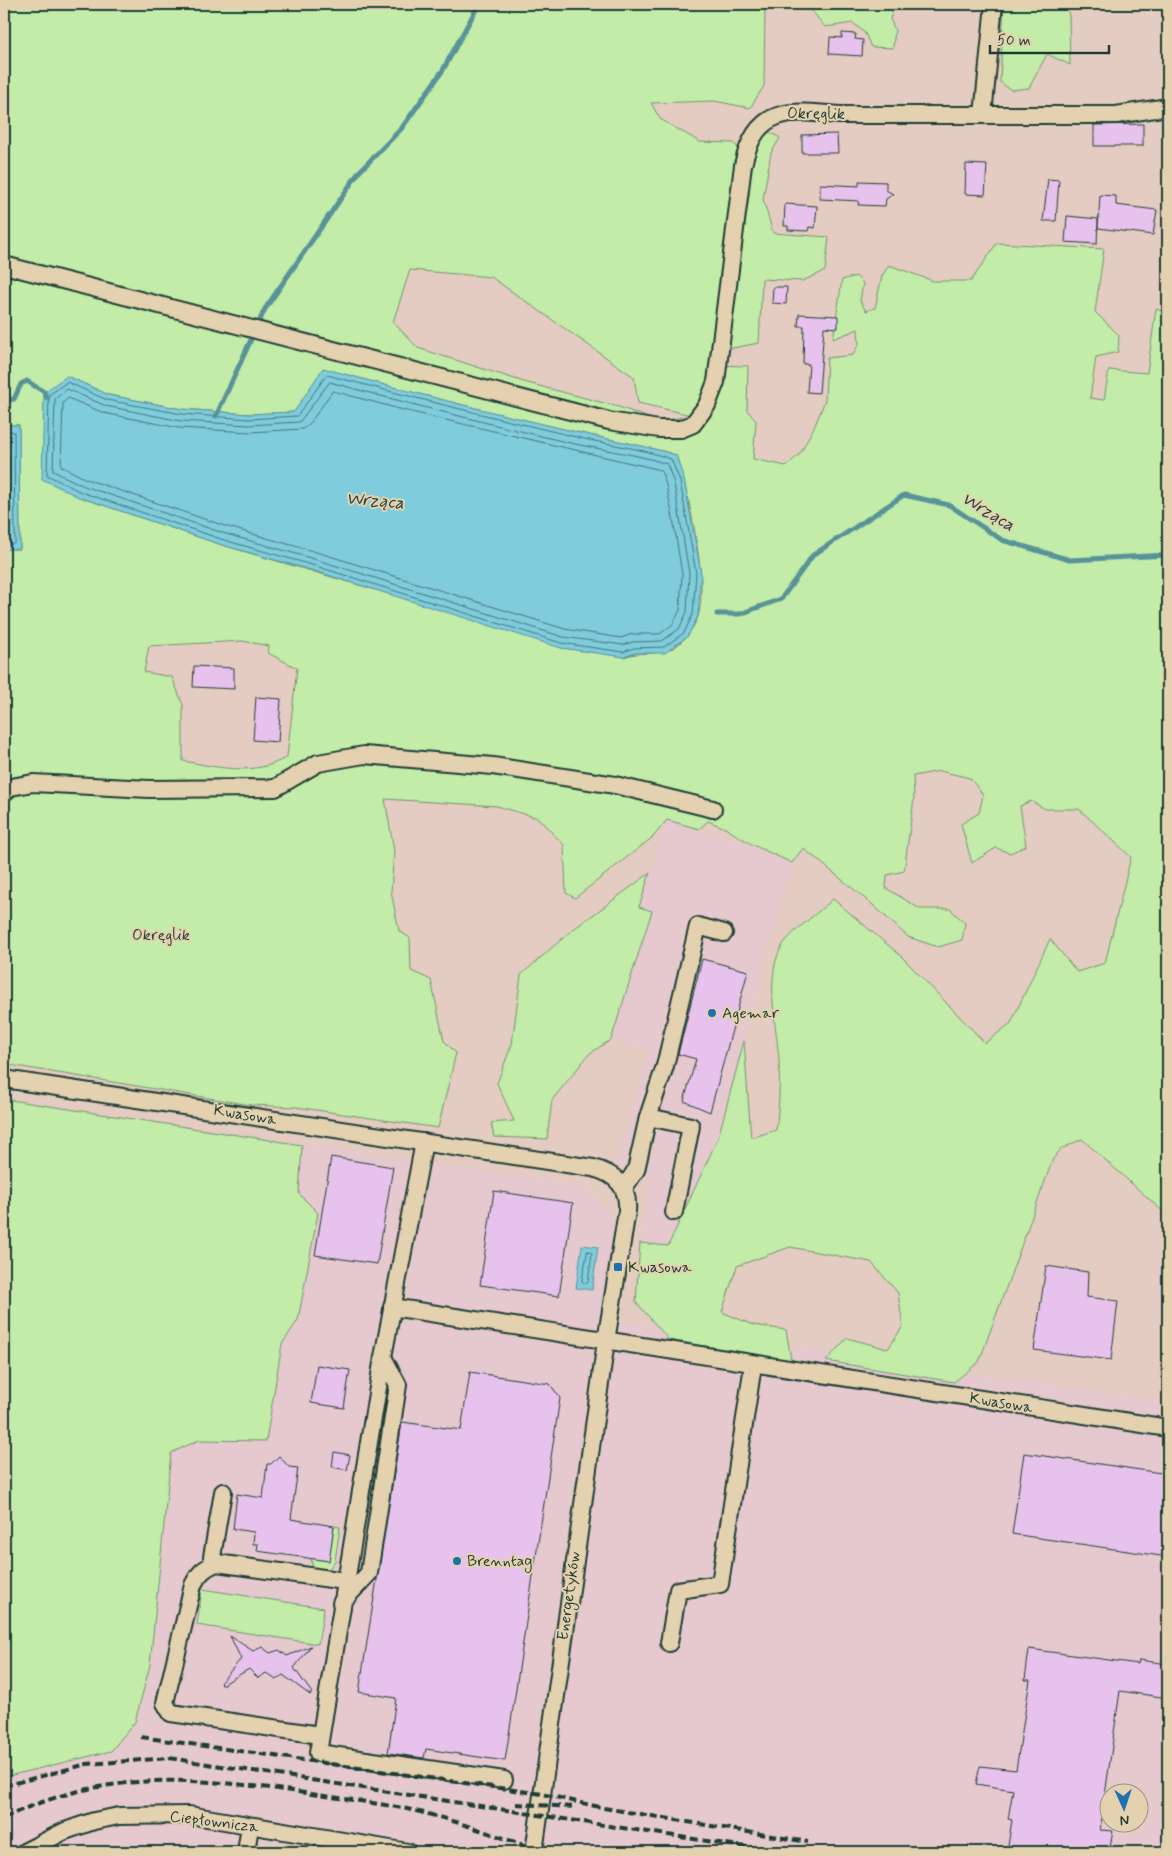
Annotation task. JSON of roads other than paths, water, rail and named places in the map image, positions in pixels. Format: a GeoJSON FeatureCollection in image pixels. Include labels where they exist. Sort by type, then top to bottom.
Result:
{"type":"FeatureCollection","features":[{"type":"Feature","properties":{"kind":"street"},"geometry":{"type":"LineString","coordinates":[[983,115],[994,4]]}},
{"type":"Feature","properties":{"kind":"street","name":"Okręglik"},"geometry":{"type":"LineString","coordinates":[[4,265],[609,421],[652,428],[682,429],[692,424],[701,416],[716,382],[743,165],[749,145],[763,123],[778,114],[795,112],[838,115],[1116,115],[1168,107]]}},
{"type":"Feature","properties":{"kind":"street"},"geometry":{"type":"LineString","coordinates":[[4,793],[11,787],[33,783],[148,788],[275,788],[318,763],[364,754],[493,766],[615,786],[712,809]]}},
{"type":"Feature","properties":{"kind":"street"},"geometry":{"type":"LineString","coordinates":[[606,1341],[627,1211],[624,1188],[636,1170],[648,1117],[665,1066],[698,926],[724,933]]}},
{"type":"Feature","properties":{"kind":"street","name":"Kwasowa"},"geometry":{"type":"LineString","coordinates":[[4,1079],[602,1170],[620,1181],[624,1188]]}},
{"type":"Feature","properties":{"kind":"street"},"geometry":{"type":"LineString","coordinates":[[648,1117],[691,1126],[674,1212]]}},
{"type":"Feature","properties":{"kind":"street"},"geometry":{"type":"LineString","coordinates":[[424,1142],[383,1358],[341,1603],[318,1753],[504,1780]]}},
{"type":"Feature","properties":{"kind":"street","name":"Kwasowa"},"geometry":{"type":"LineString","coordinates":[[392,1307],[753,1365],[1168,1428]]}},
{"type":"Feature","properties":{"kind":"street","name":"Energetyków"},"geometry":{"type":"LineString","coordinates":[[534,1852],[606,1341]]}},
{"type":"Feature","properties":{"kind":"street"},"geometry":{"type":"LineString","coordinates":[[341,1603],[369,1573],[398,1386],[383,1358]]}},
{"type":"Feature","properties":{"kind":"street"},"geometry":{"type":"LineString","coordinates":[[669,1644],[678,1590],[720,1584],[753,1365]]}},
{"type":"Feature","properties":{"kind":"street"},"geometry":{"type":"LineString","coordinates":[[217,1563],[212,1557],[223,1492]]}},
{"type":"Feature","properties":{"kind":"street"},"geometry":{"type":"LineString","coordinates":[[320,1735],[171,1713],[165,1704],[193,1585],[198,1575],[207,1567],[217,1563],[345,1581]]}},
{"type":"Feature","properties":{"kind":"street","name":"Ciepłownicza"},"geometry":{"type":"LineString","coordinates":[[24,1852],[65,1832],[94,1821],[119,1816],[189,1816],[408,1852]]}},
{"type":"Feature","properties":{"kind":"street"},"geometry":{"type":"LineString","coordinates":[[246,1852],[250,1826]]}},
{"type":"Feature","properties":{"kind":"water"},"geometry":{"type":"Polygon","coordinates":[[[323,368],[476,408],[676,455],[684,479],[701,573],[698,616],[688,636],[665,653],[635,653],[624,657],[561,648],[318,572],[222,545],[79,497],[42,479],[44,392],[67,376],[109,395],[182,409],[249,414],[294,412],[323,368]]]}},
{"type":"Feature","properties":{"kind":"water"},"geometry":{"type":"Polygon","coordinates":[[[4,425],[19,425],[20,549],[4,549],[4,425]]]}},
{"type":"Feature","properties":{"kind":"water"},"geometry":{"type":"Polygon","coordinates":[[[582,1245],[598,1247],[592,1290],[576,1288],[582,1245]]]}},
{"type":"Feature","properties":{"kind":"waterway"},"geometry":{"type":"LineString","coordinates":[[216,416],[265,309],[359,172],[401,129],[443,70],[479,4]]}},
{"type":"Feature","properties":{"kind":"waterway","name":"Wrząca"},"geometry":{"type":"LineString","coordinates":[[4,401],[14,399],[21,384],[27,381],[44,392],[47,398]]}},
{"type":"Feature","properties":{"kind":"waterway","name":"Wrząca"},"geometry":{"type":"LineString","coordinates":[[717,614],[740,614],[781,599],[813,555],[904,495],[949,505],[1002,540],[1070,560],[1168,555]]}},
{"type":"Feature","properties":{"kind":"railway"},"geometry":{"type":"LineString","coordinates":[[141,1737],[542,1794],[604,1808],[808,1842]]}},
{"type":"Feature","properties":{"kind":"railway"},"geometry":{"type":"LineString","coordinates":[[4,1786],[87,1764],[169,1758],[778,1852]]}},
{"type":"Feature","properties":{"kind":"railway"},"geometry":{"type":"LineString","coordinates":[[4,1818],[42,1802],[78,1791],[115,1784],[152,1781],[227,1783],[402,1808],[455,1822],[544,1852]]}},
{"type":"Feature","properties":{"kind":"railway"},"geometry":{"type":"LineString","coordinates":[[516,1804],[576,1807]]}},
{"type":"Feature","properties":{"kind":"place","name":"Agemar"},"geometry":{"type":"Point","coordinates":[712,1013]}},
{"type":"Feature","properties":{"kind":"place","name":"Kwasowa"},"geometry":{"type":"Point","coordinates":[618,1267]}},
{"type":"Feature","properties":{"kind":"place","name":"Brenntag"},"geometry":{"type":"Point","coordinates":[457,1561]}}]}
